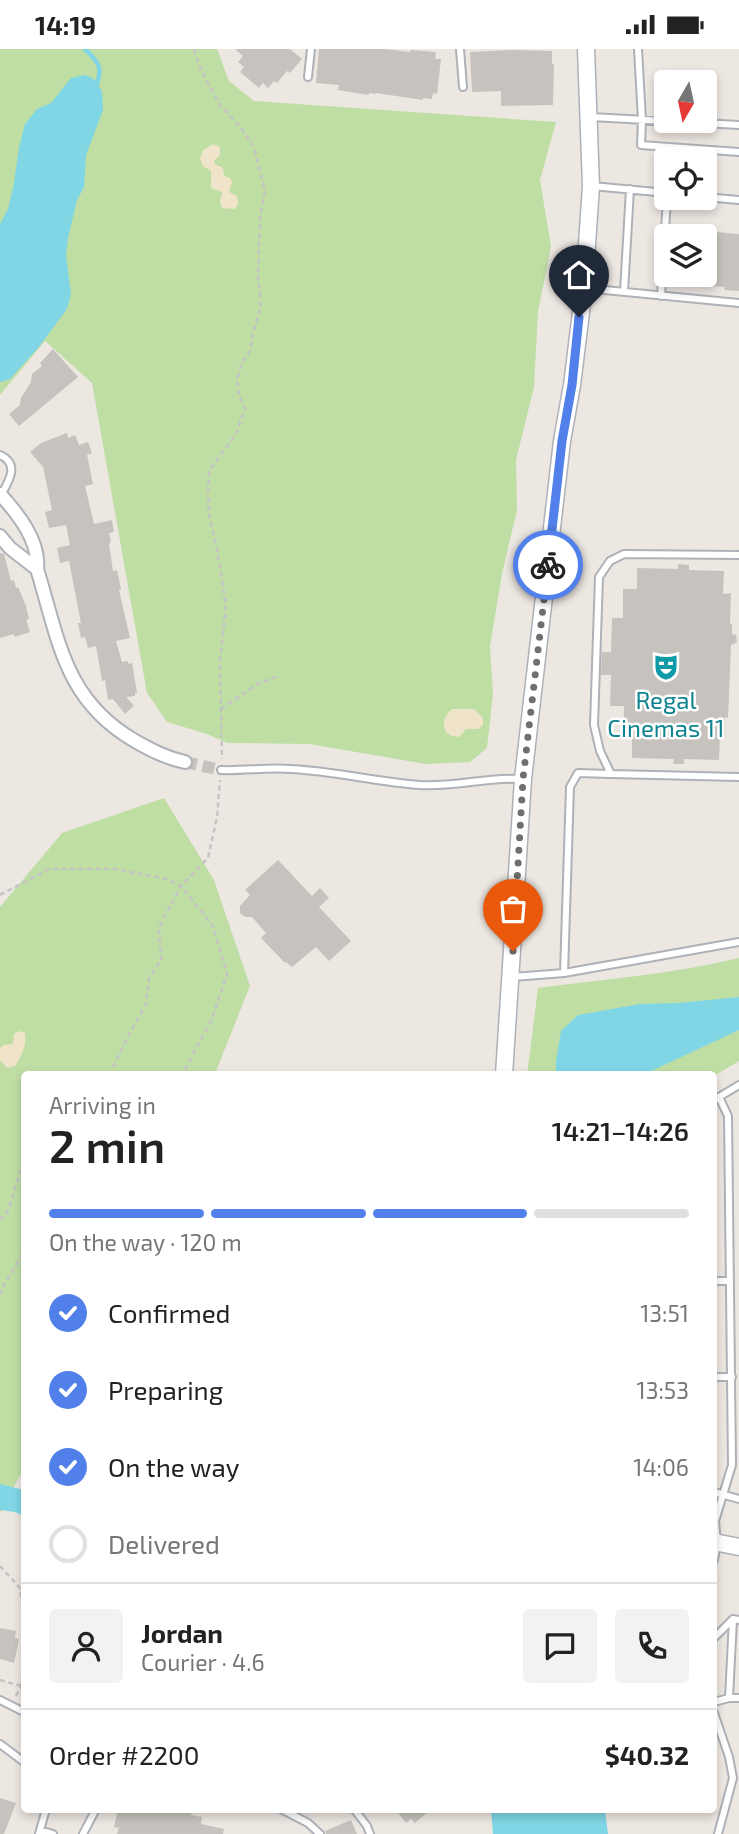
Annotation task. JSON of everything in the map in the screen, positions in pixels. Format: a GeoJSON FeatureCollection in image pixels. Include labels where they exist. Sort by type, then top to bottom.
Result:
{"type":"FeatureCollection","features":[{"type":"Feature","properties":{"kind":"street"},"geometry":{"type":"LineString","coordinates":[[504,1071],[523,779],[562,441],[584,288],[591,185],[586,49]]}},
{"type":"Feature","properties":{"kind":"street"},"geometry":{"type":"LineString","coordinates":[[1,494],[27,529],[38,559],[37,569],[61,653],[71,675],[95,711],[121,732],[156,753],[185,762]]}},
{"type":"Feature","properties":{"kind":"street"},"geometry":{"type":"LineString","coordinates":[[0,536],[37,569]]}},
{"type":"Feature","properties":{"kind":"street"},"geometry":{"type":"LineString","coordinates":[[717,1542],[739,1547]]}},
{"type":"Feature","properties":{"kind":"lane"},"geometry":{"type":"LineString","coordinates":[[309,77],[311,49]]}},
{"type":"Feature","properties":{"kind":"lane"},"geometry":{"type":"LineString","coordinates":[[460,49],[463,87]]}},
{"type":"Feature","properties":{"kind":"lane"},"geometry":{"type":"LineString","coordinates":[[638,49],[641,145],[739,152]]}},
{"type":"Feature","properties":{"kind":"lane"},"geometry":{"type":"LineString","coordinates":[[589,117],[739,125]]}},
{"type":"Feature","properties":{"kind":"lane"},"geometry":{"type":"LineString","coordinates":[[591,185],[654,193]]}},
{"type":"Feature","properties":{"kind":"lane"},"geometry":{"type":"LineString","coordinates":[[624,292],[630,189]]}},
{"type":"Feature","properties":{"kind":"lane"},"geometry":{"type":"LineString","coordinates":[[717,198],[739,200]]}},
{"type":"Feature","properties":{"kind":"lane"},"geometry":{"type":"LineString","coordinates":[[661,296],[666,210]]}},
{"type":"Feature","properties":{"kind":"lane"},"geometry":{"type":"LineString","coordinates":[[584,288],[739,303]]}},
{"type":"Feature","properties":{"kind":"lane"},"geometry":{"type":"LineString","coordinates":[[0,455],[12,466],[1,494]]}},
{"type":"Feature","properties":{"kind":"lane"},"geometry":{"type":"LineString","coordinates":[[611,774],[600,751],[594,725],[599,577],[610,561],[624,554],[739,555]]}},
{"type":"Feature","properties":{"kind":"lane"},"geometry":{"type":"LineString","coordinates":[[221,770],[289,768],[421,785],[503,778],[523,779]]}},
{"type":"Feature","properties":{"kind":"lane"},"geometry":{"type":"LineString","coordinates":[[564,973],[570,787],[578,773],[739,777]]}},
{"type":"Feature","properties":{"kind":"lane"},"geometry":{"type":"LineString","coordinates":[[511,977],[564,973],[739,942]]}},
{"type":"Feature","properties":{"kind":"lane"},"geometry":{"type":"LineString","coordinates":[[717,1514],[732,1465],[732,1377],[728,1116],[717,1098],[739,1085]]}},
{"type":"Feature","properties":{"kind":"lane"},"geometry":{"type":"LineString","coordinates":[[717,1281],[730,1281]]}},
{"type":"Feature","properties":{"kind":"lane"},"geometry":{"type":"LineString","coordinates":[[717,1377],[732,1377]]}},
{"type":"Feature","properties":{"kind":"lane"},"geometry":{"type":"LineString","coordinates":[[717,1493],[739,1499]]}},
{"type":"Feature","properties":{"kind":"lane"},"geometry":{"type":"LineString","coordinates":[[717,1635],[736,1619]]}},
{"type":"Feature","properties":{"kind":"lane"},"geometry":{"type":"LineString","coordinates":[[729,1698],[736,1619]]}},
{"type":"Feature","properties":{"kind":"lane"},"geometry":{"type":"LineString","coordinates":[[717,1701],[739,1698]]}},
{"type":"Feature","properties":{"kind":"lane"},"geometry":{"type":"LineString","coordinates":[[0,1700],[21,1710]]}},
{"type":"Feature","properties":{"kind":"lane"},"geometry":{"type":"LineString","coordinates":[[717,1722],[736,1778],[718,1834]]}},
{"type":"Feature","properties":{"kind":"lane"},"geometry":{"type":"LineString","coordinates":[[0,1744],[21,1760]]}},
{"type":"Feature","properties":{"kind":"lane"},"geometry":{"type":"LineString","coordinates":[[45,1813],[40,1832],[53,1834]]}},
{"type":"Feature","properties":{"kind":"lane"},"geometry":{"type":"LineString","coordinates":[[83,1834],[94,1813]]}},
{"type":"Feature","properties":{"kind":"lane"},"geometry":{"type":"LineString","coordinates":[[289,1813],[308,1823],[320,1834]]}},
{"type":"Feature","properties":{"kind":"lane"},"geometry":{"type":"LineString","coordinates":[[358,1813],[370,1834]]}},
{"type":"Feature","properties":{"kind":"path"},"geometry":{"type":"LineString","coordinates":[[112,1071],[146,1005],[149,978],[161,960],[159,927],[181,886],[208,858],[213,838],[221,770],[220,660],[226,604],[209,515],[209,471],[236,434],[245,408],[237,379],[242,362],[250,351],[261,306],[258,276],[260,215],[265,191],[254,146],[215,96],[194,49]]}},
{"type":"Feature","properties":{"kind":"path"},"geometry":{"type":"LineString","coordinates":[[221,709],[259,683],[278,676]]}},
{"type":"Feature","properties":{"kind":"path"},"geometry":{"type":"LineString","coordinates":[[0,895],[48,869],[115,869],[167,879],[181,886],[213,926],[227,974],[212,1019],[184,1071]]}},
{"type":"Feature","properties":{"kind":"path"},"geometry":{"type":"LineString","coordinates":[[0,1220],[8,1211],[21,1169]]}},
{"type":"Feature","properties":{"kind":"path"},"geometry":{"type":"LineString","coordinates":[[0,1295],[21,1257]]}},
{"type":"Feature","properties":{"kind":"path"},"geometry":{"type":"LineString","coordinates":[[0,1566],[20,1588],[21,1595]]}},
{"type":"Feature","properties":{"kind":"path"},"geometry":{"type":"LineString","coordinates":[[0,1680],[21,1686],[11,1705]]}},
{"type":"Feature","properties":{"kind":"green space"},"geometry":{"type":"Polygon","coordinates":[[[0,49],[217,49],[229,81],[254,101],[556,122],[540,180],[551,247],[538,312],[534,387],[516,460],[517,510],[502,574],[490,646],[493,694],[487,748],[470,762],[426,764],[309,744],[227,743],[167,722],[147,693],[92,383],[45,341],[0,395],[0,49]]]}},
{"type":"Feature","properties":{"kind":"green space"},"geometry":{"type":"Polygon","coordinates":[[[164,798],[214,880],[250,986],[216,1071],[21,1071],[21,1474],[0,1513],[0,907],[62,833],[164,798]]]}},
{"type":"Feature","properties":{"kind":"green space"},"geometry":{"type":"Polygon","coordinates":[[[739,958],[739,1061],[717,1074],[717,1071],[528,1071],[538,988],[714,964],[739,958]]]}},
{"type":"Feature","properties":{"kind":"sand"},"geometry":{"type":"Polygon","coordinates":[[[213,144],[220,147],[220,155],[214,161],[215,164],[223,168],[224,176],[230,178],[232,182],[229,192],[237,196],[238,204],[235,209],[222,208],[222,192],[211,188],[211,171],[203,166],[200,159],[203,150],[213,144]]]}},
{"type":"Feature","properties":{"kind":"sand"},"geometry":{"type":"Polygon","coordinates":[[[452,709],[474,709],[483,718],[483,725],[478,729],[466,729],[459,737],[452,736],[445,730],[444,723],[445,717],[452,709]]]}},
{"type":"Feature","properties":{"kind":"sand"},"geometry":{"type":"Polygon","coordinates":[[[20,1031],[25,1033],[23,1051],[15,1066],[7,1068],[0,1060],[0,1048],[13,1044],[14,1034],[20,1031]]]}},
{"type":"Feature","properties":{"kind":"water"},"geometry":{"type":"Polygon","coordinates":[[[85,75],[94,79],[102,91],[103,110],[86,155],[84,187],[77,200],[68,238],[66,255],[71,294],[67,309],[38,348],[10,379],[0,382],[0,224],[8,209],[25,124],[37,109],[51,103],[71,78],[85,75]]]}},
{"type":"Feature","properties":{"kind":"water"},"geometry":{"type":"Polygon","coordinates":[[[739,997],[739,1030],[651,1071],[556,1071],[561,1031],[578,1015],[640,1004],[739,997]]]}},
{"type":"Feature","properties":{"kind":"water"},"geometry":{"type":"Polygon","coordinates":[[[0,1484],[21,1489],[21,1515],[0,1510],[0,1484]]]}},
{"type":"Feature","properties":{"kind":"water"},"geometry":{"type":"Polygon","coordinates":[[[491,1813],[605,1813],[608,1834],[493,1834],[491,1813]]]}},
{"type":"Feature","properties":{"kind":"building"},"geometry":{"type":"Polygon","coordinates":[[[235,49],[290,49],[302,59],[277,83],[274,81],[268,88],[263,83],[259,88],[240,72],[244,67],[238,62],[243,56],[235,49]]]}},
{"type":"Feature","properties":{"kind":"building"},"geometry":{"type":"Polygon","coordinates":[[[319,49],[436,52],[435,59],[441,59],[437,94],[433,93],[432,99],[423,100],[376,93],[369,95],[338,90],[339,85],[316,83],[319,49]]]}},
{"type":"Feature","properties":{"kind":"building"},"geometry":{"type":"Polygon","coordinates":[[[552,51],[553,105],[501,106],[501,91],[472,92],[470,52],[552,51]]]}},
{"type":"Feature","properties":{"kind":"building"},"geometry":{"type":"Polygon","coordinates":[[[717,232],[739,234],[739,291],[724,290],[725,287],[717,286],[717,232]]]}},
{"type":"Feature","properties":{"kind":"building"},"geometry":{"type":"Polygon","coordinates":[[[53,349],[78,377],[19,426],[9,414],[20,405],[32,374],[42,366],[40,363],[53,349]]]}},
{"type":"Feature","properties":{"kind":"building"},"geometry":{"type":"Polygon","coordinates":[[[67,433],[68,438],[75,435],[79,445],[88,442],[92,453],[87,455],[93,484],[85,486],[94,524],[112,520],[114,532],[109,533],[109,544],[113,571],[117,570],[130,638],[116,641],[122,662],[132,663],[137,693],[135,696],[126,697],[134,706],[125,714],[113,699],[108,700],[96,646],[88,648],[85,637],[81,638],[78,623],[81,623],[69,561],[60,563],[57,548],[70,545],[66,525],[49,528],[45,512],[52,510],[43,467],[30,452],[41,443],[67,433]]]}},
{"type":"Feature","properties":{"kind":"building"},"geometry":{"type":"Polygon","coordinates":[[[0,553],[4,554],[11,581],[14,580],[16,588],[18,587],[29,619],[26,620],[30,632],[15,637],[14,634],[0,638],[0,553]]]}},
{"type":"Feature","properties":{"kind":"building","name":"Regal Cinemas 11"},"geometry":{"type":"Polygon","coordinates":[[[678,564],[689,565],[689,570],[724,571],[723,594],[731,593],[730,624],[737,642],[731,645],[728,718],[725,717],[725,737],[720,737],[719,760],[684,759],[684,764],[673,764],[674,759],[632,758],[632,737],[623,737],[624,706],[610,706],[611,675],[601,675],[602,652],[611,652],[612,618],[623,618],[623,589],[637,589],[637,568],[678,569],[678,564]]]}},
{"type":"Feature","properties":{"kind":"building"},"geometry":{"type":"Polygon","coordinates":[[[278,860],[312,896],[320,888],[329,898],[319,907],[351,941],[329,961],[316,947],[292,967],[261,938],[266,933],[252,917],[245,917],[240,913],[240,906],[250,895],[245,890],[278,860]]]}},
{"type":"Feature","properties":{"kind":"building"},"geometry":{"type":"Polygon","coordinates":[[[0,1628],[16,1631],[15,1638],[19,1639],[14,1663],[0,1659],[0,1628]]]}},
{"type":"Feature","properties":{"kind":"building"},"geometry":{"type":"Polygon","coordinates":[[[0,1798],[16,1803],[4,1834],[0,1834],[0,1798]]]}},
{"type":"Feature","properties":{"kind":"building"},"geometry":{"type":"Polygon","coordinates":[[[117,1813],[192,1813],[202,1817],[201,1824],[224,1829],[223,1834],[117,1834],[119,1828],[114,1827],[117,1813]]]}},
{"type":"Feature","properties":{"kind":"building"},"geometry":{"type":"Polygon","coordinates":[[[398,1813],[426,1813],[415,1823],[411,1819],[406,1823],[398,1813]]]}},
{"type":"Feature","properties":{"kind":"building"},"geometry":{"type":"Polygon","coordinates":[[[351,1820],[357,1834],[326,1834],[325,1831],[351,1820]]]}},
{"type":"Feature","properties":{"kind":"waterway"},"geometry":{"type":"LineString","coordinates":[[85,49],[99,67],[95,90]]}},
{"type":"Feature","properties":{"kind":"tunnel"},"geometry":{"type":"LineString","coordinates":[[185,762],[221,770]]}},
{"type":"Feature","properties":{"kind":"way so far"},"geometry":{"type":"LineString","coordinates":[[513,951],[523,779],[548,565]]}},
{"type":"Feature","properties":{"kind":"place","name":"Regal Cinemas 11"},"geometry":{"type":"Point","coordinates":[666,667]}},
{"type":"Feature","properties":{"kind":"route"},"geometry":{"type":"LineString","coordinates":[[548,565],[579,317]]}}]}
